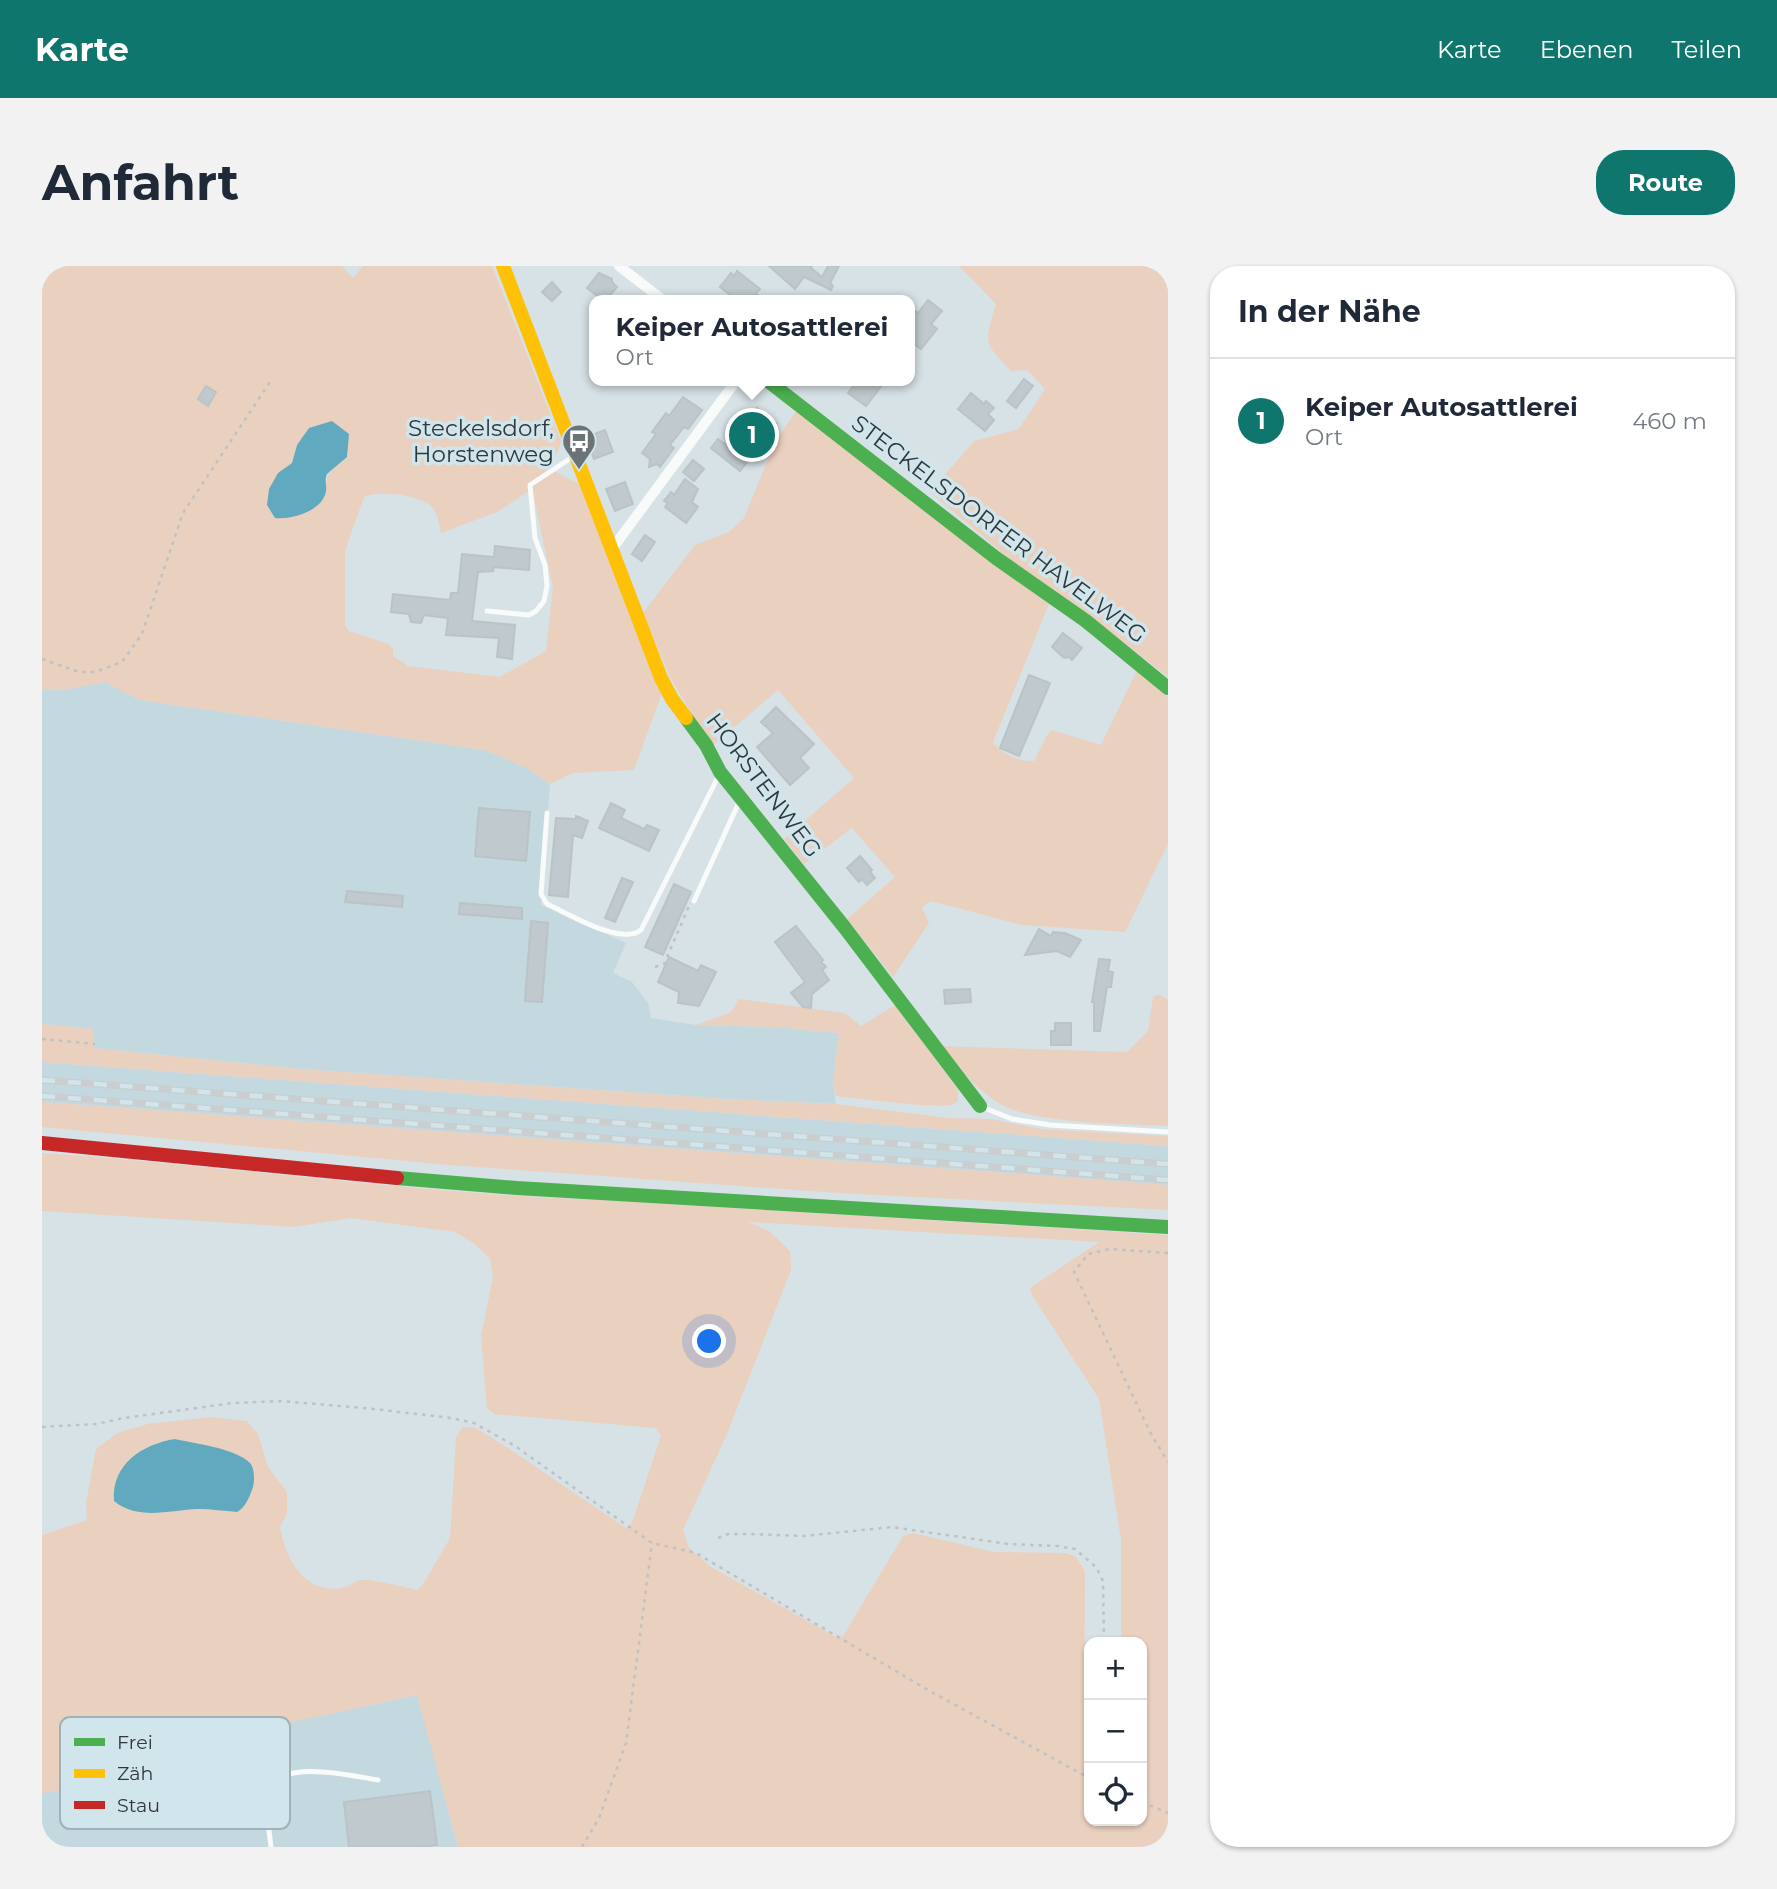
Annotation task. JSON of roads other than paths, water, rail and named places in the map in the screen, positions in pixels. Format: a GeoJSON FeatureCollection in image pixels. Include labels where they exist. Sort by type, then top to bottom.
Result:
{"type":"FeatureCollection","features":[{"type":"Feature","properties":{"kind":"street","name":"HORSTENWEG"},"geometry":{"type":"LineString","coordinates":[[503,266],[574,456],[661,678],[672,699],[706,745],[720,772],[845,928],[980,1106]]}},
{"type":"Feature","properties":{"kind":"street"},"geometry":{"type":"LineString","coordinates":[[619,266],[657,295]]}},
{"type":"Feature","properties":{"kind":"street"},"geometry":{"type":"LineString","coordinates":[[612,549],[732,386]]}},
{"type":"Feature","properties":{"kind":"street","name":"STECKELSDORFER HAVELWEG"},"geometry":{"type":"LineString","coordinates":[[774,386],[996,558],[1086,621],[1168,688]]}},
{"type":"Feature","properties":{"kind":"street"},"geometry":{"type":"LineString","coordinates":[[42,1143],[517,1188],[1168,1227]]}},
{"type":"Feature","properties":{"kind":"lane"},"geometry":{"type":"LineString","coordinates":[[487,611],[529,615],[544,601],[547,586],[545,565],[535,538],[530,485],[574,456]]}},
{"type":"Feature","properties":{"kind":"lane"},"geometry":{"type":"LineString","coordinates":[[547,813],[541,894],[547,904],[616,935],[634,935],[641,930],[720,772]]}},
{"type":"Feature","properties":{"kind":"lane"},"geometry":{"type":"LineString","coordinates":[[694,901],[741,797]]}},
{"type":"Feature","properties":{"kind":"lane"},"geometry":{"type":"LineString","coordinates":[[980,1106],[1012,1119],[1050,1125],[1168,1132]]}},
{"type":"Feature","properties":{"kind":"lane"},"geometry":{"type":"LineString","coordinates":[[290,1774],[314,1771],[378,1780]]}},
{"type":"Feature","properties":{"kind":"lane"},"geometry":{"type":"LineString","coordinates":[[269,1829],[271,1847]]}},
{"type":"Feature","properties":{"kind":"water"},"geometry":{"type":"Polygon","coordinates":[[[332,421],[349,434],[347,457],[327,474],[324,498],[305,513],[275,518],[267,505],[269,489],[278,473],[292,463],[297,445],[309,428],[332,421]]]}},
{"type":"Feature","properties":{"kind":"water"},"geometry":{"type":"Polygon","coordinates":[[[175,1439],[225,1450],[252,1465],[254,1484],[242,1508],[237,1512],[198,1509],[144,1513],[123,1507],[114,1501],[118,1476],[131,1458],[152,1446],[175,1439]]]}},
{"type":"Feature","properties":{"kind":"railway"},"geometry":{"type":"LineString","coordinates":[[42,1080],[1168,1164]]}},
{"type":"Feature","properties":{"kind":"railway"},"geometry":{"type":"LineString","coordinates":[[42,1096],[1168,1180]]}},
{"type":"Feature","properties":{"kind":"place","name":"Keiper Autosattlerei"},"geometry":{"type":"Point","coordinates":[752,435]}},
{"type":"Feature","properties":{"kind":"place","name":"Steckelsdorf, Horstenweg"},"geometry":{"type":"Point","coordinates":[579,471]}}]}
